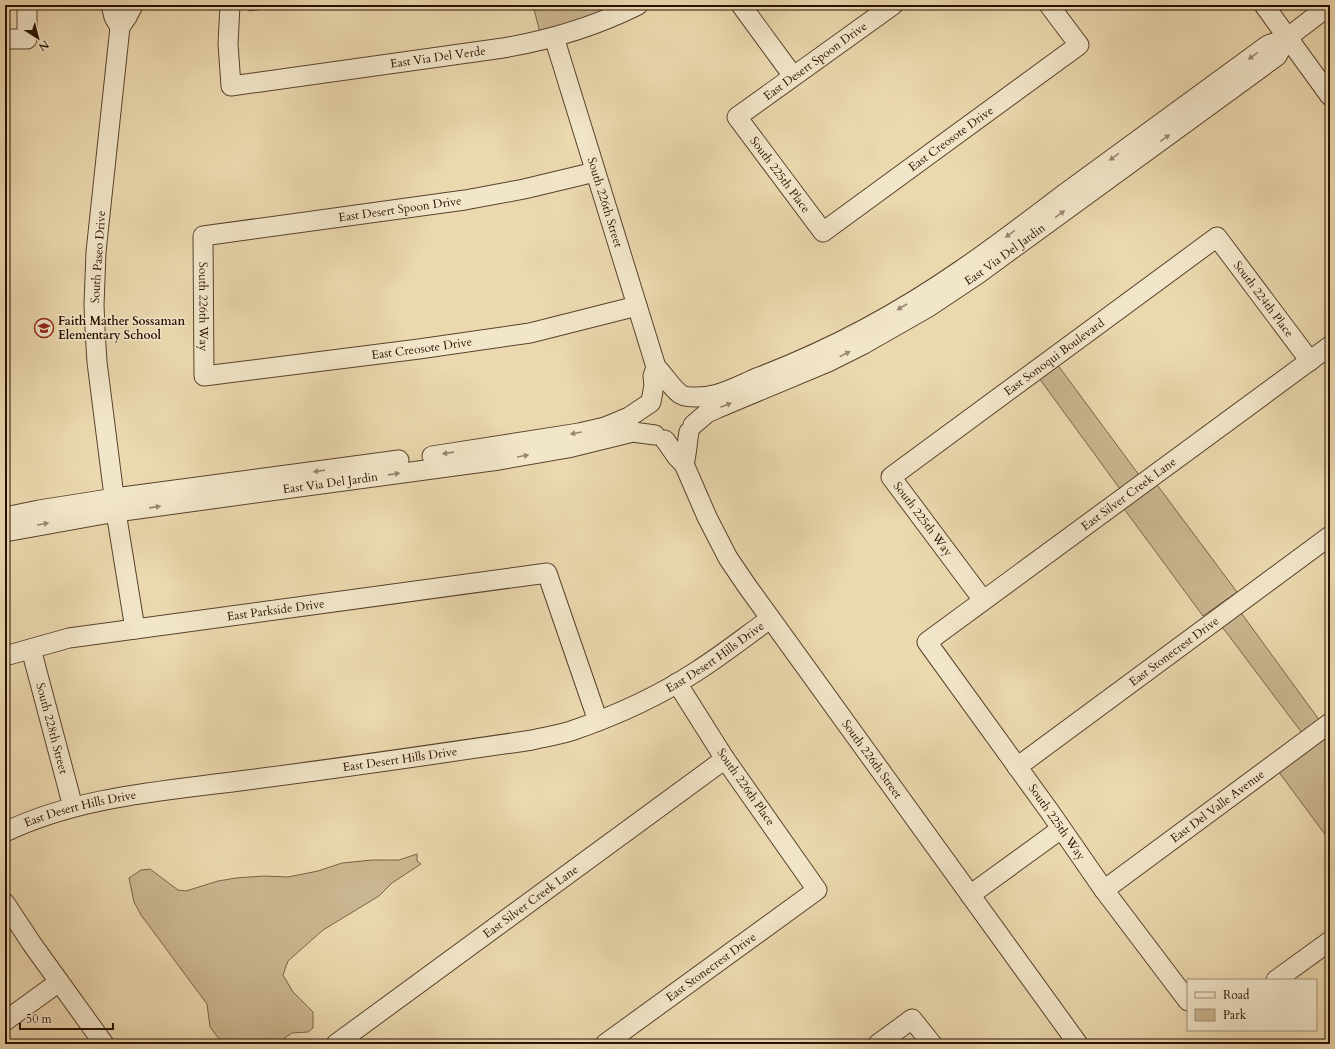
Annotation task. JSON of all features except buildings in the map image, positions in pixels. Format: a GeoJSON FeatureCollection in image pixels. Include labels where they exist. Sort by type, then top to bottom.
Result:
{"type":"FeatureCollection","features":[{"type":"Feature","properties":{"kind":"street"},"geometry":{"type":"LineString","coordinates":[[5,39],[27,39],[27,5]]}},
{"type":"Feature","properties":{"kind":"street"},"geometry":{"type":"LineString","coordinates":[[111,5],[114,17],[120,27]]}},
{"type":"Feature","properties":{"kind":"street","name":"South Paseo Drive"},"geometry":{"type":"LineString","coordinates":[[133,5],[120,27],[96,252],[94,305],[97,362],[115,505],[135,629]]}},
{"type":"Feature","properties":{"kind":"street","name":"East Via Del Verde"},"geometry":{"type":"LineString","coordinates":[[230,5],[228,44],[231,86],[503,48],[554,37],[623,12],[638,5]]}},
{"type":"Feature","properties":{"kind":"street"},"geometry":{"type":"LineString","coordinates":[[741,5],[793,76]]}},
{"type":"Feature","properties":{"kind":"street","name":"East Desert Spoon Drive"},"geometry":{"type":"LineString","coordinates":[[737,117],[893,5]]}},
{"type":"Feature","properties":{"kind":"street","name":"East Creosote Drive"},"geometry":{"type":"LineString","coordinates":[[823,232],[1079,45],[1049,5]]}},
{"type":"Feature","properties":{"kind":"street"},"geometry":{"type":"LineString","coordinates":[[1264,5],[1330,96]]}},
{"type":"Feature","properties":{"kind":"street","name":"East Via Del Jardin"},"geometry":{"type":"LineString","coordinates":[[682,395],[694,398],[703,398],[730,389],[842,340],[905,305],[960,271],[1268,45],[1287,38],[1330,6]]}},
{"type":"Feature","properties":{"kind":"street","name":"South 226th Street"},"geometry":{"type":"LineString","coordinates":[[554,37],[656,367],[664,375],[672,388],[682,395]]}},
{"type":"Feature","properties":{"kind":"street","name":"East Via Del Jardin"},"geometry":{"type":"LineString","coordinates":[[691,429],[707,414],[718,408],[758,393],[828,362],[870,341],[927,308],[978,274],[1277,56],[1287,38]]}},
{"type":"Feature","properties":{"kind":"street","name":"South 225th Place"},"geometry":{"type":"LineString","coordinates":[[737,117],[823,232]]}},
{"type":"Feature","properties":{"kind":"street","name":"East Desert Spoon Drive"},"geometry":{"type":"LineString","coordinates":[[203,236],[465,200],[524,189],[595,172]]}},
{"type":"Feature","properties":{"kind":"street","name":"South 226th Way"},"geometry":{"type":"LineString","coordinates":[[203,236],[204,376]]}},
{"type":"Feature","properties":{"kind":"street","name":"South 224th Place"},"geometry":{"type":"LineString","coordinates":[[1217,237],[1310,361]]}},
{"type":"Feature","properties":{"kind":"street","name":"East Sonoqui Boulevard"},"geometry":{"type":"LineString","coordinates":[[891,477],[1217,237]]}},
{"type":"Feature","properties":{"kind":"street","name":"East Creosote Drive"},"geometry":{"type":"LineString","coordinates":[[204,376],[419,349],[530,333],[637,306]]}},
{"type":"Feature","properties":{"kind":"street","name":"East Silver Creek Lane"},"geometry":{"type":"LineString","coordinates":[[927,642],[1330,346]]}},
{"type":"Feature","properties":{"kind":"street","name":"South 226th Street"},"geometry":{"type":"LineString","coordinates":[[651,403],[654,385],[653,376],[656,367]]}},
{"type":"Feature","properties":{"kind":"street"},"geometry":{"type":"LineString","coordinates":[[684,464],[687,453],[687,441],[695,419],[695,412],[689,400],[682,395],[675,393],[664,393],[654,398],[647,409],[647,424],[650,430],[660,438],[672,441],[679,440],[691,429]]}},
{"type":"Feature","properties":{"kind":"street","name":"East Via Del Jardin"},"geometry":{"type":"LineString","coordinates":[[5,532],[115,505],[579,433],[605,427],[620,421],[651,403]]}},
{"type":"Feature","properties":{"kind":"street","name":"East Via Del Jardin"},"geometry":{"type":"LineString","coordinates":[[5,518],[39,510],[115,505],[499,460],[568,448],[633,432],[660,438]]}},
{"type":"Feature","properties":{"kind":"street","name":"South 226th Street"},"geometry":{"type":"LineString","coordinates":[[660,438],[684,464],[707,517],[728,558],[770,619],[1078,1044]]}},
{"type":"Feature","properties":{"kind":"street","name":"South 225th Way"},"geometry":{"type":"LineString","coordinates":[[891,477],[983,600]]}},
{"type":"Feature","properties":{"kind":"street","name":"East Stonecrest Drive"},"geometry":{"type":"LineString","coordinates":[[1017,767],[1330,536]]}},
{"type":"Feature","properties":{"kind":"street","name":"East Parkside Drive"},"geometry":{"type":"LineString","coordinates":[[5,656],[69,638],[547,573],[598,720]]}},
{"type":"Feature","properties":{"kind":"street","name":"East Desert Hills Drive"},"geometry":{"type":"LineString","coordinates":[[5,832],[25,822],[73,807],[145,792],[247,780],[532,740],[570,731],[644,700],[697,671],[770,619]]}},
{"type":"Feature","properties":{"kind":"street","name":"South 225th Way"},"geometry":{"type":"LineString","coordinates":[[927,642],[1062,829],[1104,890],[1187,1000]]}},
{"type":"Feature","properties":{"kind":"street","name":"South 228th Street"},"geometry":{"type":"LineString","coordinates":[[31,649],[73,807]]}},
{"type":"Feature","properties":{"kind":"street","name":"South 226th Place"},"geometry":{"type":"LineString","coordinates":[[677,682],[725,759],[818,890]]}},
{"type":"Feature","properties":{"kind":"street","name":"East Del Valle Avenue"},"geometry":{"type":"LineString","coordinates":[[1104,890],[1330,723]]}},
{"type":"Feature","properties":{"kind":"street","name":"East Silver Creek Lane"},"geometry":{"type":"LineString","coordinates":[[336,1044],[725,759]]}},
{"type":"Feature","properties":{"kind":"street"},"geometry":{"type":"LineString","coordinates":[[970,895],[1062,829]]}},
{"type":"Feature","properties":{"kind":"street","name":"East Stonecrest Drive"},"geometry":{"type":"LineString","coordinates":[[605,1044],[818,890]]}},
{"type":"Feature","properties":{"kind":"street"},"geometry":{"type":"LineString","coordinates":[[5,903],[32,944],[104,1044]]}},
{"type":"Feature","properties":{"kind":"street"},"geometry":{"type":"LineString","coordinates":[[1277,979],[1330,941]]}},
{"type":"Feature","properties":{"kind":"street"},"geometry":{"type":"LineString","coordinates":[[5,1021],[59,982]]}},
{"type":"Feature","properties":{"kind":"street"},"geometry":{"type":"LineString","coordinates":[[878,1044],[912,1019],[932,1044]]}},
{"type":"Feature","properties":{"kind":"green space"},"geometry":{"type":"Polygon","coordinates":[[[249,5],[294,5],[249,11],[249,5]]]}},
{"type":"Feature","properties":{"kind":"green space"},"geometry":{"type":"Polygon","coordinates":[[[533,5],[619,5],[540,33],[533,5]]]}},
{"type":"Feature","properties":{"kind":"green space"},"geometry":{"type":"Polygon","coordinates":[[[1057,364],[1139,475],[1120,489],[1039,378],[1057,364]]]}},
{"type":"Feature","properties":{"kind":"green space"},"geometry":{"type":"Polygon","coordinates":[[[1155,482],[1237,592],[1203,616],[1122,506],[1155,482]]]}},
{"type":"Feature","properties":{"kind":"green space"},"geometry":{"type":"Polygon","coordinates":[[[1239,610],[1320,721],[1302,733],[1220,624],[1239,610]]]}},
{"type":"Feature","properties":{"kind":"green space"},"geometry":{"type":"Polygon","coordinates":[[[1330,733],[1330,841],[1278,771],[1330,733]]]}},
{"type":"Feature","properties":{"kind":"green space"},"geometry":{"type":"Polygon","coordinates":[[[417,854],[417,861],[421,864],[392,883],[379,896],[323,930],[288,961],[283,975],[293,992],[313,1012],[313,1028],[308,1032],[292,1033],[276,1044],[223,1044],[210,1027],[207,1004],[141,915],[134,902],[129,878],[141,870],[150,869],[178,890],[186,891],[218,881],[236,878],[264,876],[288,877],[318,871],[342,863],[372,860],[399,860],[417,854]]]}},
{"type":"Feature","properties":{"kind":"place","name":"Faith Mather Sossaman Elementary School"},"geometry":{"type":"Point","coordinates":[44,328]}}]}
